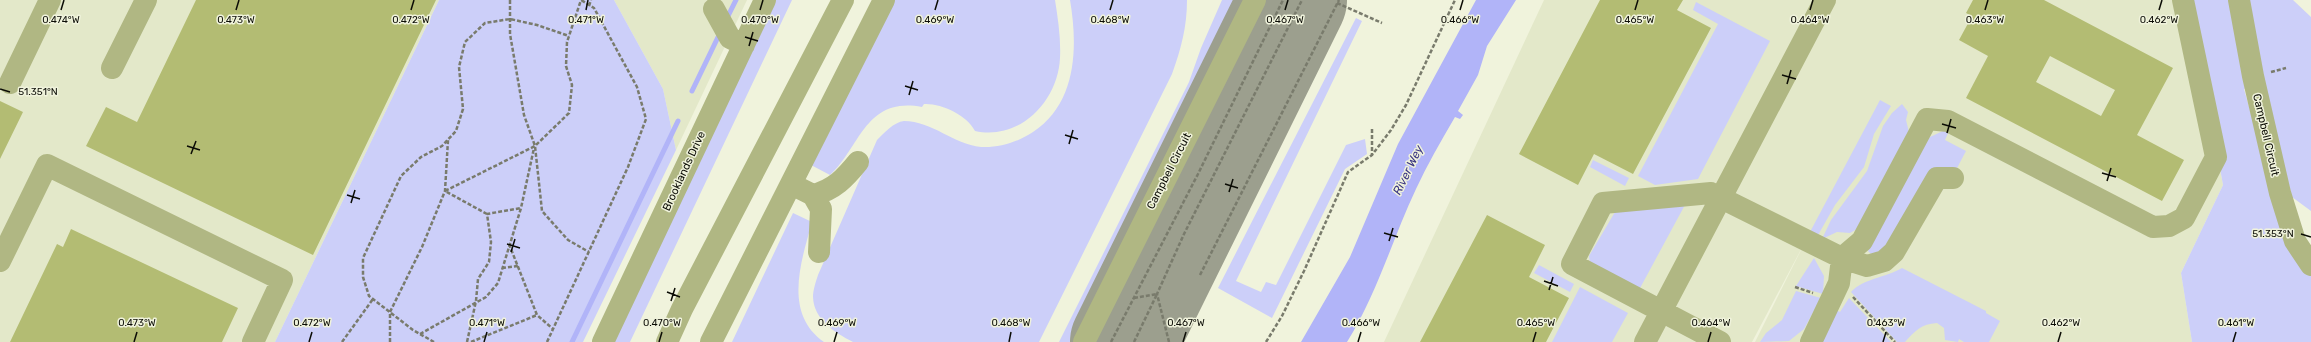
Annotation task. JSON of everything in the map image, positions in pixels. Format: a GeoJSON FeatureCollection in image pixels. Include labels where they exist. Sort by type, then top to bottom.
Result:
{"type":"FeatureCollection","features":[{"type":"Feature","properties":{"kind":"street"},"geometry":{"type":"LineString","coordinates":[[10,83],[50,0]]}},
{"type":"Feature","properties":{"kind":"street"},"geometry":{"type":"LineString","coordinates":[[112,68],[146,0]]}},
{"type":"Feature","properties":{"kind":"street","name":"Brooklands Drive"},"geometry":{"type":"LineString","coordinates":[[603,342],[736,42],[765,0]]}},
{"type":"Feature","properties":{"kind":"street"},"geometry":{"type":"LineString","coordinates":[[667,342],[682,309],[842,0]]}},
{"type":"Feature","properties":{"kind":"street"},"geometry":{"type":"LineString","coordinates":[[711,342],[884,0]]}},
{"type":"Feature","properties":{"kind":"street","name":"Campbell Circuit"},"geometry":{"type":"LineString","coordinates":[[1084,342],[1255,0]]}},
{"type":"Feature","properties":{"kind":"street"},"geometry":{"type":"LineString","coordinates":[[1645,342],[1825,0]]}},
{"type":"Feature","properties":{"kind":"street"},"geometry":{"type":"LineString","coordinates":[[1810,342],[1839,283],[1842,258],[1862,241],[1927,119],[1948,120],[2153,227],[2169,226],[2184,218],[2216,157],[2183,0]]}},
{"type":"Feature","properties":{"kind":"street","name":"Campbell Circuit"},"geometry":{"type":"LineString","coordinates":[[2239,0],[2254,84],[2280,193],[2301,231],[2295,241],[2311,265]]}},
{"type":"Feature","properties":{"kind":"street"},"geometry":{"type":"LineString","coordinates":[[714,9],[736,42]]}},
{"type":"Feature","properties":{"kind":"street"},"geometry":{"type":"LineString","coordinates":[[813,195],[826,192],[843,180],[858,162]]}},
{"type":"Feature","properties":{"kind":"street"},"geometry":{"type":"LineString","coordinates":[[0,261],[47,165],[282,280],[253,342]]}},
{"type":"Feature","properties":{"kind":"street"},"geometry":{"type":"LineString","coordinates":[[1720,342],[1572,264],[1603,203],[1702,192],[1722,196],[1816,247],[1842,258],[1867,266],[1884,261],[1894,252],[1937,178],[1953,178]]}},
{"type":"Feature","properties":{"kind":"street"},"geometry":{"type":"LineString","coordinates":[[791,184],[813,195],[821,209],[819,252]]}},
{"type":"Feature","properties":{"kind":"path"},"geometry":{"type":"LineString","coordinates":[[510,0],[510,34],[524,115],[535,146],[542,211],[568,240],[589,252]]}},
{"type":"Feature","properties":{"kind":"path"},"geometry":{"type":"LineString","coordinates":[[445,190],[535,146],[569,113],[572,85],[566,66],[569,36],[581,0],[594,8],[637,87],[646,119],[589,252],[547,342]]}},
{"type":"Feature","properties":{"kind":"path"},"geometry":{"type":"LineString","coordinates":[[589,6],[591,0]]}},
{"type":"Feature","properties":{"kind":"path"},"geometry":{"type":"LineString","coordinates":[[1111,342],[1198,174],[1283,0]]}},
{"type":"Feature","properties":{"kind":"path"},"geometry":{"type":"LineString","coordinates":[[1134,342],[1184,234],[1302,0]]}},
{"type":"Feature","properties":{"kind":"path"},"geometry":{"type":"LineString","coordinates":[[1266,342],[1282,316],[1301,277],[1348,172],[1372,155],[1406,105],[1455,0]]}},
{"type":"Feature","properties":{"kind":"path"},"geometry":{"type":"LineString","coordinates":[[1200,275],[1338,1],[1382,23]]}},
{"type":"Feature","properties":{"kind":"path"},"geometry":{"type":"LineString","coordinates":[[434,342],[428,340],[369,296],[363,276],[363,258],[401,176],[421,157],[442,146],[456,131],[463,109],[459,67],[465,42],[485,23],[510,19],[537,25],[569,36]]}},
{"type":"Feature","properties":{"kind":"path"},"geometry":{"type":"LineString","coordinates":[[2272,72],[2286,68]]}},
{"type":"Feature","properties":{"kind":"path"},"geometry":{"type":"LineString","coordinates":[[1372,129],[1372,155]]}},
{"type":"Feature","properties":{"kind":"path"},"geometry":{"type":"LineString","coordinates":[[390,342],[390,312],[422,247],[445,190],[448,140]]}},
{"type":"Feature","properties":{"kind":"path"},"geometry":{"type":"LineString","coordinates":[[420,334],[486,296],[498,283],[521,208],[535,146]]}},
{"type":"Feature","properties":{"kind":"path"},"geometry":{"type":"LineString","coordinates":[[445,190],[487,214],[521,208]]}},
{"type":"Feature","properties":{"kind":"path"},"geometry":{"type":"LineString","coordinates":[[467,342],[476,301],[478,279],[489,262],[491,242],[487,214]]}},
{"type":"Feature","properties":{"kind":"path"},"geometry":{"type":"LineString","coordinates":[[509,244],[537,315],[553,329]]}},
{"type":"Feature","properties":{"kind":"path"},"geometry":{"type":"LineString","coordinates":[[502,268],[518,266]]}},
{"type":"Feature","properties":{"kind":"path"},"geometry":{"type":"LineString","coordinates":[[1795,287],[1815,294]]}},
{"type":"Feature","properties":{"kind":"path"},"geometry":{"type":"LineString","coordinates":[[1849,293],[1895,342]]}},
{"type":"Feature","properties":{"kind":"path"},"geometry":{"type":"LineString","coordinates":[[1134,298],[1157,294]]}},
{"type":"Feature","properties":{"kind":"path"},"geometry":{"type":"LineString","coordinates":[[1157,294],[1169,342]]}},
{"type":"Feature","properties":{"kind":"path"},"geometry":{"type":"LineString","coordinates":[[342,342],[373,299]]}},
{"type":"Feature","properties":{"kind":"path"},"geometry":{"type":"LineString","coordinates":[[471,342],[537,315]]}},
{"type":"Feature","properties":{"kind":"shaded area"},"geometry":{"type":"Polygon","coordinates":[[[0,0],[439,0],[275,342],[0,342],[0,0]]]}},
{"type":"Feature","properties":{"kind":"shaded area"},"geometry":{"type":"Polygon","coordinates":[[[439,0],[614,0],[663,89],[676,150],[583,342],[275,342],[439,0]]]}},
{"type":"Feature","properties":{"kind":"shaded area"},"geometry":{"type":"Polygon","coordinates":[[[614,0],[747,0],[676,150],[663,89],[614,0]]]}},
{"type":"Feature","properties":{"kind":"shaded area"},"geometry":{"type":"Polygon","coordinates":[[[776,0],[792,0],[630,342],[613,342],[776,0]]]}},
{"type":"Feature","properties":{"kind":"shaded area"},"geometry":{"type":"Polygon","coordinates":[[[894,0],[1055,0],[1060,36],[1058,74],[1044,103],[1034,114],[1021,124],[1007,130],[991,132],[975,131],[960,115],[953,111],[931,104],[924,104],[922,107],[903,106],[888,109],[876,117],[866,127],[840,164],[830,175],[811,165],[894,0]]]}},
{"type":"Feature","properties":{"kind":"shaded area"},"geometry":{"type":"Polygon","coordinates":[[[1070,0],[1187,0],[1186,19],[1181,47],[1172,74],[1039,342],[853,342],[839,334],[821,319],[817,312],[814,305],[814,289],[818,275],[877,140],[893,126],[904,121],[914,122],[933,128],[961,142],[981,147],[1008,144],[1033,132],[1048,120],[1058,106],[1066,90],[1071,73],[1074,36],[1070,0]]]}},
{"type":"Feature","properties":{"kind":"shaded area"},"geometry":{"type":"Polygon","coordinates":[[[1222,0],[1241,0],[1070,342],[1059,342],[1189,82],[1201,48],[1222,0]]]}},
{"type":"Feature","properties":{"kind":"shaded area"},"geometry":{"type":"Polygon","coordinates":[[[1544,0],[2189,0],[2223,185],[2181,273],[2192,342],[1755,342],[1806,240],[1752,342],[1384,342],[1544,0]]]}},
{"type":"Feature","properties":{"kind":"shaded area"},"geometry":{"type":"Polygon","coordinates":[[[2189,0],[2293,0],[2311,17],[2311,211],[2292,197],[2263,83],[2244,89],[2286,238],[2311,251],[2311,342],[2192,342],[2181,273],[2223,185],[2189,0]]]}},
{"type":"Feature","properties":{"kind":"shaded area"},"geometry":{"type":"Polygon","coordinates":[[[1696,2],[1770,41],[1698,179],[1655,185],[1638,176],[1718,24],[1693,10],[1696,2]]]}},
{"type":"Feature","properties":{"kind":"shaded area"},"geometry":{"type":"Polygon","coordinates":[[[1356,18],[1362,21],[1236,281],[1261,292],[1266,282],[1276,285],[1346,145],[1365,139],[1367,154],[1345,169],[1272,318],[1218,288],[1356,18]]]}},
{"type":"Feature","properties":{"kind":"shaded area"},"geometry":{"type":"Polygon","coordinates":[[[1880,100],[1891,106],[1874,134],[1864,167],[1835,205],[1817,237],[1810,232],[1880,100]]]}},
{"type":"Feature","properties":{"kind":"shaded area"},"geometry":{"type":"Polygon","coordinates":[[[1902,104],[1908,112],[1906,120],[1909,132],[1857,229],[1850,233],[1837,232],[1822,239],[1831,220],[1867,171],[1883,126],[1892,113],[1902,104]]]}},
{"type":"Feature","properties":{"kind":"shaded area"},"geometry":{"type":"Polygon","coordinates":[[[1947,129],[1949,131],[1945,140],[1966,151],[1956,170],[1889,246],[1872,255],[1868,251],[1928,138],[1947,129]]]}},
{"type":"Feature","properties":{"kind":"shaded area"},"geometry":{"type":"Polygon","coordinates":[[[1593,160],[1629,178],[1625,186],[1590,167],[1593,160]]]}},
{"type":"Feature","properties":{"kind":"shaded area"},"geometry":{"type":"Polygon","coordinates":[[[1686,203],[1639,290],[1590,263],[1589,256],[1615,212],[1686,203]]]}},
{"type":"Feature","properties":{"kind":"shaded area"},"geometry":{"type":"Polygon","coordinates":[[[793,213],[812,222],[800,270],[798,286],[799,302],[803,317],[811,330],[824,342],[732,342],[793,213]]]}},
{"type":"Feature","properties":{"kind":"shaded area"},"geometry":{"type":"Polygon","coordinates":[[[1814,258],[1824,276],[1823,294],[1796,286],[1814,258]]]}},
{"type":"Feature","properties":{"kind":"shaded area"},"geometry":{"type":"Polygon","coordinates":[[[1539,265],[1574,284],[1570,292],[1534,273],[1539,265]]]}},
{"type":"Feature","properties":{"kind":"shaded area"},"geometry":{"type":"Polygon","coordinates":[[[1902,268],[1986,311],[1986,313],[2000,321],[1989,342],[1964,342],[1959,339],[1958,342],[1945,340],[1944,328],[1937,323],[1922,327],[1905,342],[1897,342],[1851,292],[1856,287],[1868,281],[1902,268]]]}},
{"type":"Feature","properties":{"kind":"shaded area"},"geometry":{"type":"Polygon","coordinates":[[[1580,287],[1628,313],[1612,342],[1552,342],[1580,287]]]}},
{"type":"Feature","properties":{"kind":"shaded area"},"geometry":{"type":"Polygon","coordinates":[[[1796,291],[1821,298],[1804,329],[1789,341],[1760,342],[1766,333],[1782,320],[1796,291]]]}},
{"type":"Feature","properties":{"kind":"shaded area"},"geometry":{"type":"Polygon","coordinates":[[[1849,298],[1891,342],[1819,342],[1836,310],[1840,312],[1849,298]]]}},
{"type":"Feature","properties":{"kind":"water","name":"River Wey"},"geometry":{"type":"Polygon","coordinates":[[[1476,0],[1516,0],[1487,46],[1478,75],[1458,111],[1463,115],[1460,119],[1455,117],[1420,180],[1407,208],[1376,286],[1358,324],[1347,342],[1301,342],[1350,257],[1398,144],[1476,0]]]}},
{"type":"Feature","properties":{"kind":"building"},"geometry":{"type":"Polygon","coordinates":[[[196,0],[436,0],[313,255],[86,146],[106,107],[137,122],[196,0]]]}},
{"type":"Feature","properties":{"kind":"building"},"geometry":{"type":"Polygon","coordinates":[[[1600,0],[1683,0],[1677,10],[1711,28],[1633,174],[1594,154],[1578,185],[1519,154],[1600,0]]]}},
{"type":"Feature","properties":{"kind":"building"},"geometry":{"type":"Polygon","coordinates":[[[1973,0],[2044,0],[2173,68],[2137,135],[2184,160],[2162,201],[1966,98],[1988,56],[1959,40],[1972,16],[1966,13],[1973,0]],[[2050,56],[2036,82],[2101,116],[2115,90],[2050,56]]]}},
{"type":"Feature","properties":{"kind":"building"},"geometry":{"type":"Polygon","coordinates":[[[0,101],[23,112],[0,159],[0,101]]]}},
{"type":"Feature","properties":{"kind":"building"},"geometry":{"type":"Polygon","coordinates":[[[1487,215],[1545,245],[1529,277],[1569,298],[1546,342],[1420,342],[1487,215]]]}},
{"type":"Feature","properties":{"kind":"building"},"geometry":{"type":"Polygon","coordinates":[[[71,229],[238,308],[222,342],[10,342],[57,244],[63,247],[71,229]]]}},
{"type":"Feature","properties":{"kind":"waterway"},"geometry":{"type":"LineString","coordinates":[[726,20],[736,0]]}},
{"type":"Feature","properties":{"kind":"waterway"},"geometry":{"type":"LineString","coordinates":[[692,91],[720,33]]}},
{"type":"Feature","properties":{"kind":"waterway"},"geometry":{"type":"LineString","coordinates":[[572,342],[678,121]]}},
{"type":"Feature","properties":{"kind":"runway"},"geometry":{"type":"LineString","coordinates":[[1124,342],[1293,0]]}}]}
